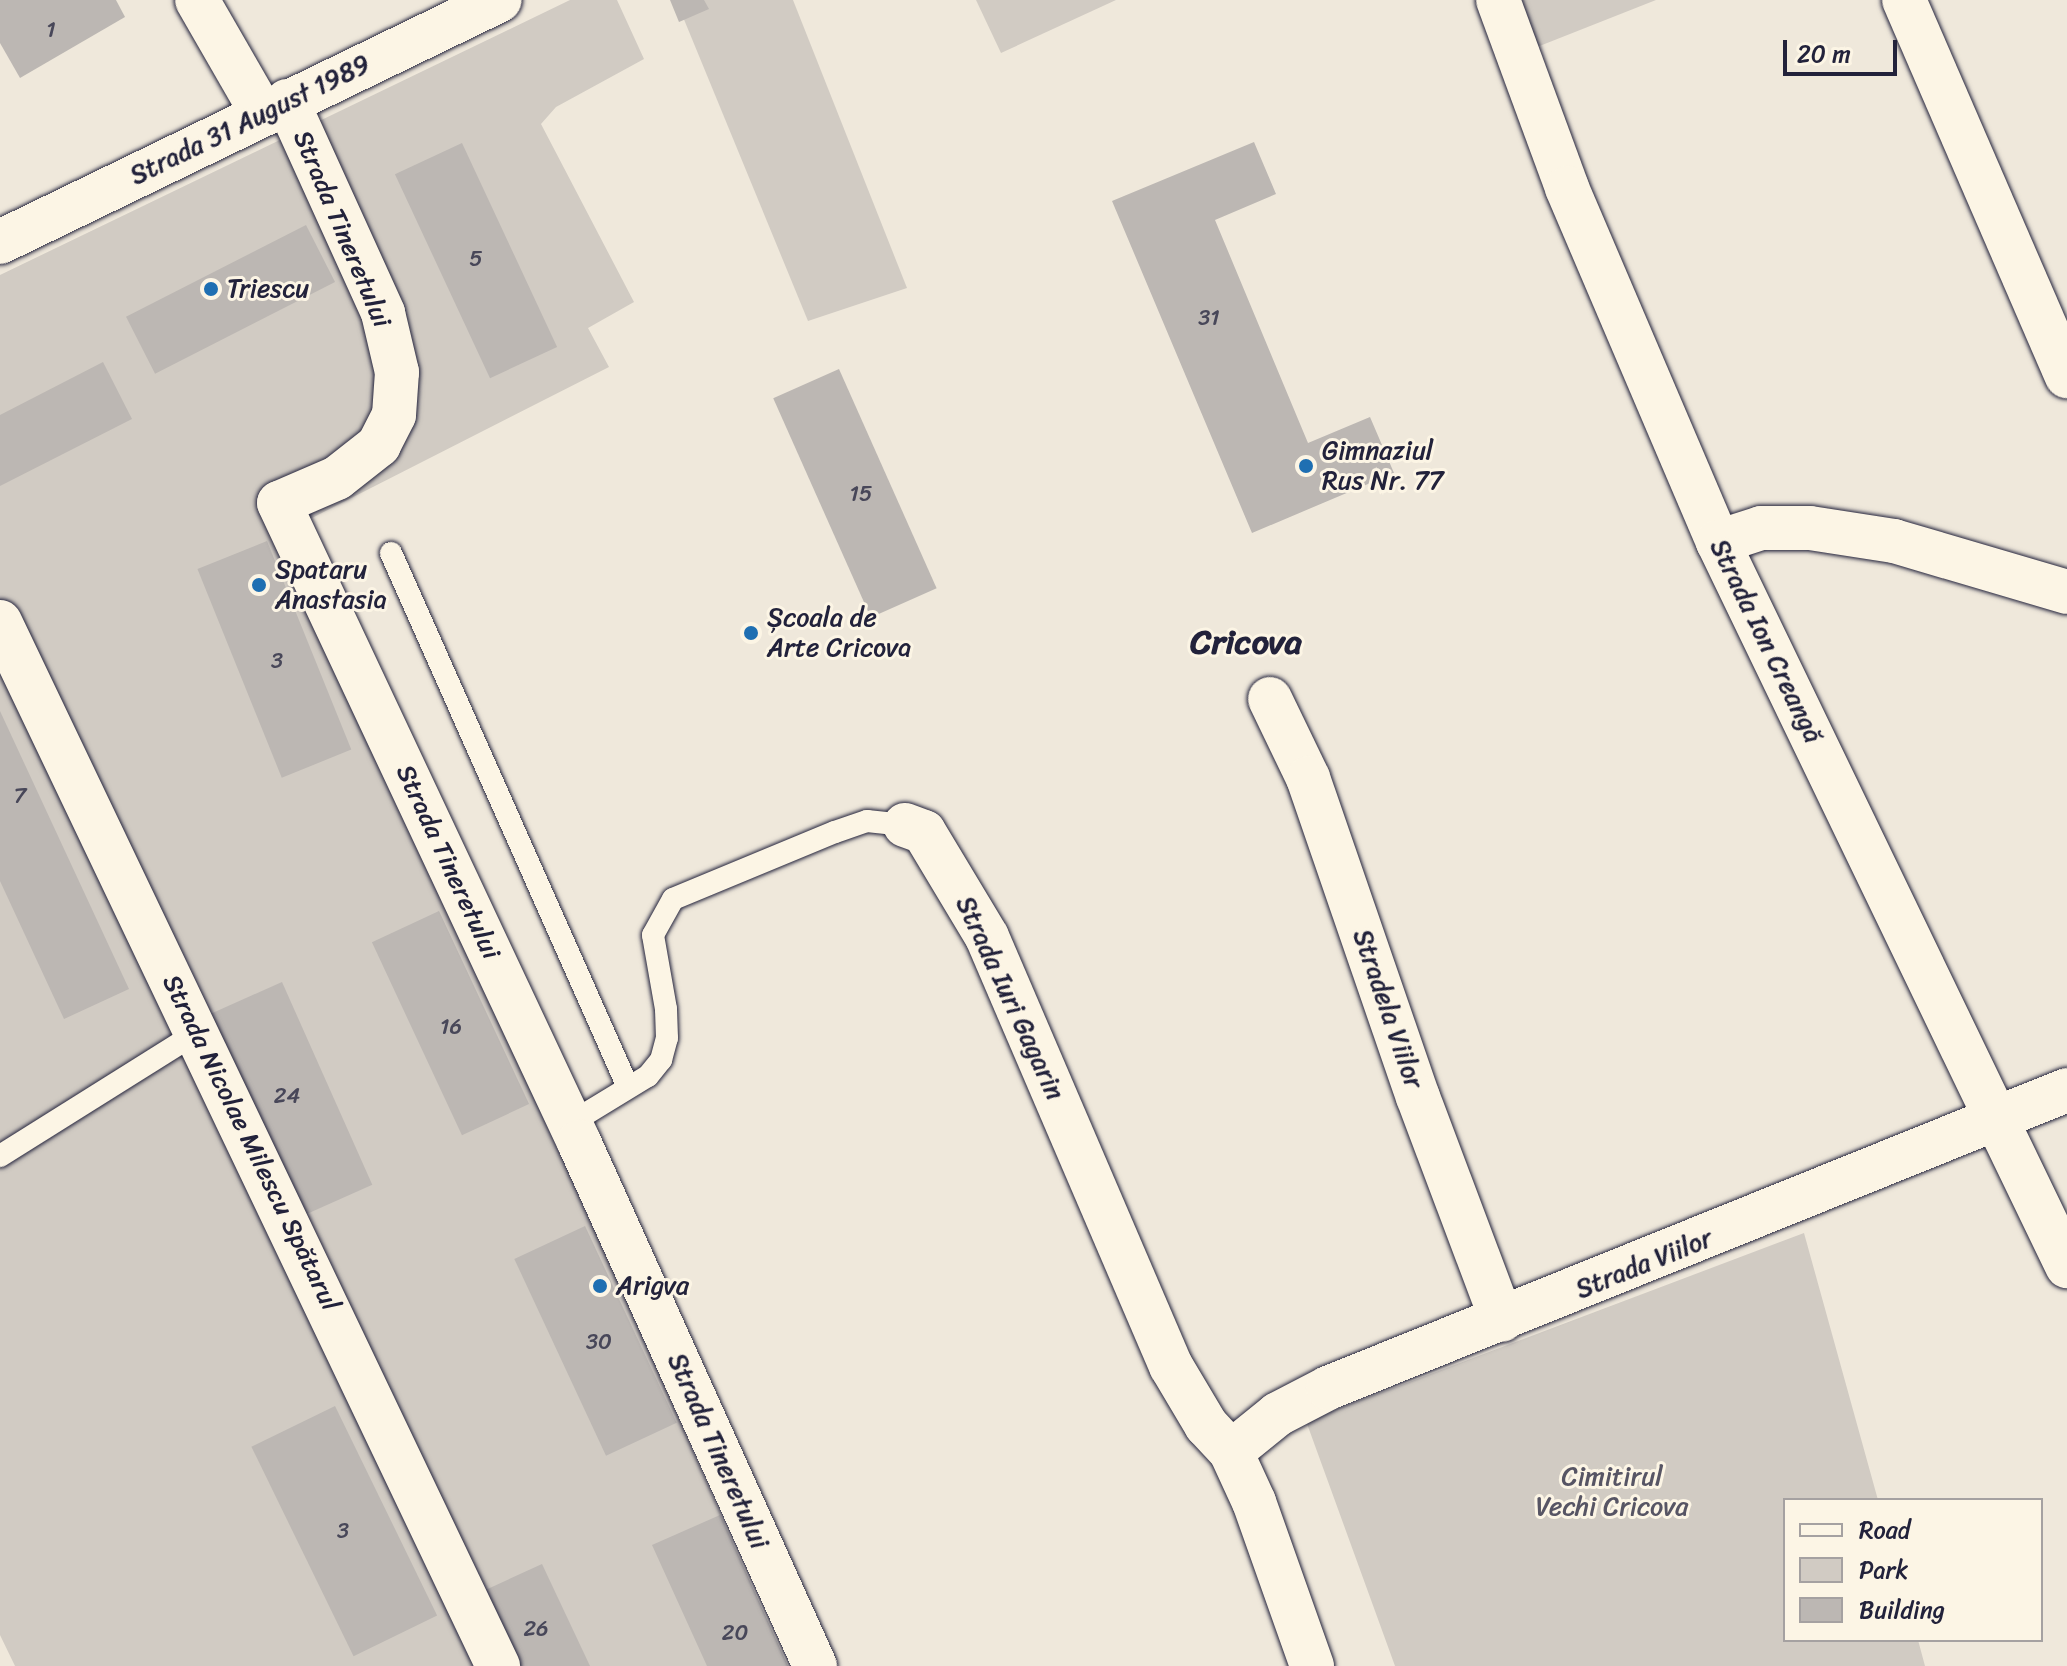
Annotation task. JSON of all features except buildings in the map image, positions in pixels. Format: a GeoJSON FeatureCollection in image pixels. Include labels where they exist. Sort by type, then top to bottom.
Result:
{"type":"FeatureCollection","features":[{"type":"Feature","properties":{"kind":"street"},"geometry":{"type":"LineString","coordinates":[[197,0],[274,107]]}},
{"type":"Feature","properties":{"kind":"street","name":"Strada 31 August 1989"},"geometry":{"type":"LineString","coordinates":[[0,242],[500,0]]}},
{"type":"Feature","properties":{"kind":"street","name":"Strada Ion Creangă"},"geometry":{"type":"LineString","coordinates":[[1498,0],[1567,188],[1718,542],[2001,1120],[2067,1266]]}},
{"type":"Feature","properties":{"kind":"street"},"geometry":{"type":"LineString","coordinates":[[1904,0],[2067,376]]}},
{"type":"Feature","properties":{"kind":"street","name":"Strada Tineretului"},"geometry":{"type":"LineString","coordinates":[[274,107],[383,313],[397,372],[394,415],[379,445],[337,478],[279,503],[569,1124],[815,1666]]}},
{"type":"Feature","properties":{"kind":"street"},"geometry":{"type":"LineString","coordinates":[[1718,542],[1761,528],[1810,528],[1894,541],[2067,592]]}},
{"type":"Feature","properties":{"kind":"street","name":"Strada Nicolae Milescu Spătarul"},"geometry":{"type":"LineString","coordinates":[[0,622],[498,1666]]}},
{"type":"Feature","properties":{"kind":"street","name":"Stradela Viilor"},"geometry":{"type":"LineString","coordinates":[[1270,699],[1308,778],[1418,1097],[1502,1320]]}},
{"type":"Feature","properties":{"kind":"street","name":"Strada Iuri Gagarin"},"geometry":{"type":"LineString","coordinates":[[905,825],[924,832],[987,937],[1171,1366],[1206,1425],[1231,1452],[1254,1502],[1312,1666]]}},
{"type":"Feature","properties":{"kind":"street","name":"Strada Viilor"},"geometry":{"type":"LineString","coordinates":[[1231,1452],[1278,1414],[1328,1388],[2001,1120],[2067,1090]]}},
{"type":"Feature","properties":{"kind":"lane"},"geometry":{"type":"LineString","coordinates":[[391,553],[628,1087]]}},
{"type":"Feature","properties":{"kind":"lane","name":"Strada Iuri Gagarin"},"geometry":{"type":"LineString","coordinates":[[569,1124],[655,1068],[667,1038],[653,935],[673,899],[800,843],[867,821],[905,825]]}},
{"type":"Feature","properties":{"kind":"lane"},"geometry":{"type":"LineString","coordinates":[[0,1156],[198,1032]]}},
{"type":"Feature","properties":{"kind":"green space"},"geometry":{"type":"Polygon","coordinates":[[[570,0],[617,0],[644,59],[556,107],[541,124],[634,302],[588,328],[609,367],[310,519],[553,1132],[787,1666],[15,1666],[0,1635],[0,275],[570,0]]]}},
{"type":"Feature","properties":{"kind":"green space"},"geometry":{"type":"Polygon","coordinates":[[[676,0],[793,0],[907,288],[808,321],[676,0]]]}},
{"type":"Feature","properties":{"kind":"green space"},"geometry":{"type":"Polygon","coordinates":[[[976,0],[1116,0],[1001,53],[976,0]]]}},
{"type":"Feature","properties":{"kind":"green space"},"geometry":{"type":"Polygon","coordinates":[[[1522,0],[1656,0],[1537,47],[1522,0]]]}},
{"type":"Feature","properties":{"kind":"green space","name":"Cimitirul Vechi Cricova"},"geometry":{"type":"Polygon","coordinates":[[[1804,1233],[1877,1498],[1783,1498],[1783,1642],[1919,1642],[1925,1666],[1395,1666],[1306,1421],[1804,1233]]]}},
{"type":"Feature","properties":{"kind":"place","name":"Triescu"},"geometry":{"type":"Point","coordinates":[211,289]}},
{"type":"Feature","properties":{"kind":"place","name":"Gimnaziul Rus Nr. 77"},"geometry":{"type":"Point","coordinates":[1306,466]}},
{"type":"Feature","properties":{"kind":"place","name":"Spataru Anastasia"},"geometry":{"type":"Point","coordinates":[259,585]}},
{"type":"Feature","properties":{"kind":"place","name":"Școala de Arte Cricova"},"geometry":{"type":"Point","coordinates":[751,633]}},
{"type":"Feature","properties":{"kind":"place","name":"Arigva"},"geometry":{"type":"Point","coordinates":[600,1286]}},
{"type":"Feature","properties":{"kind":"district","name":"Cricova"},"geometry":{"type":"Point","coordinates":[1246,643]}}]}
